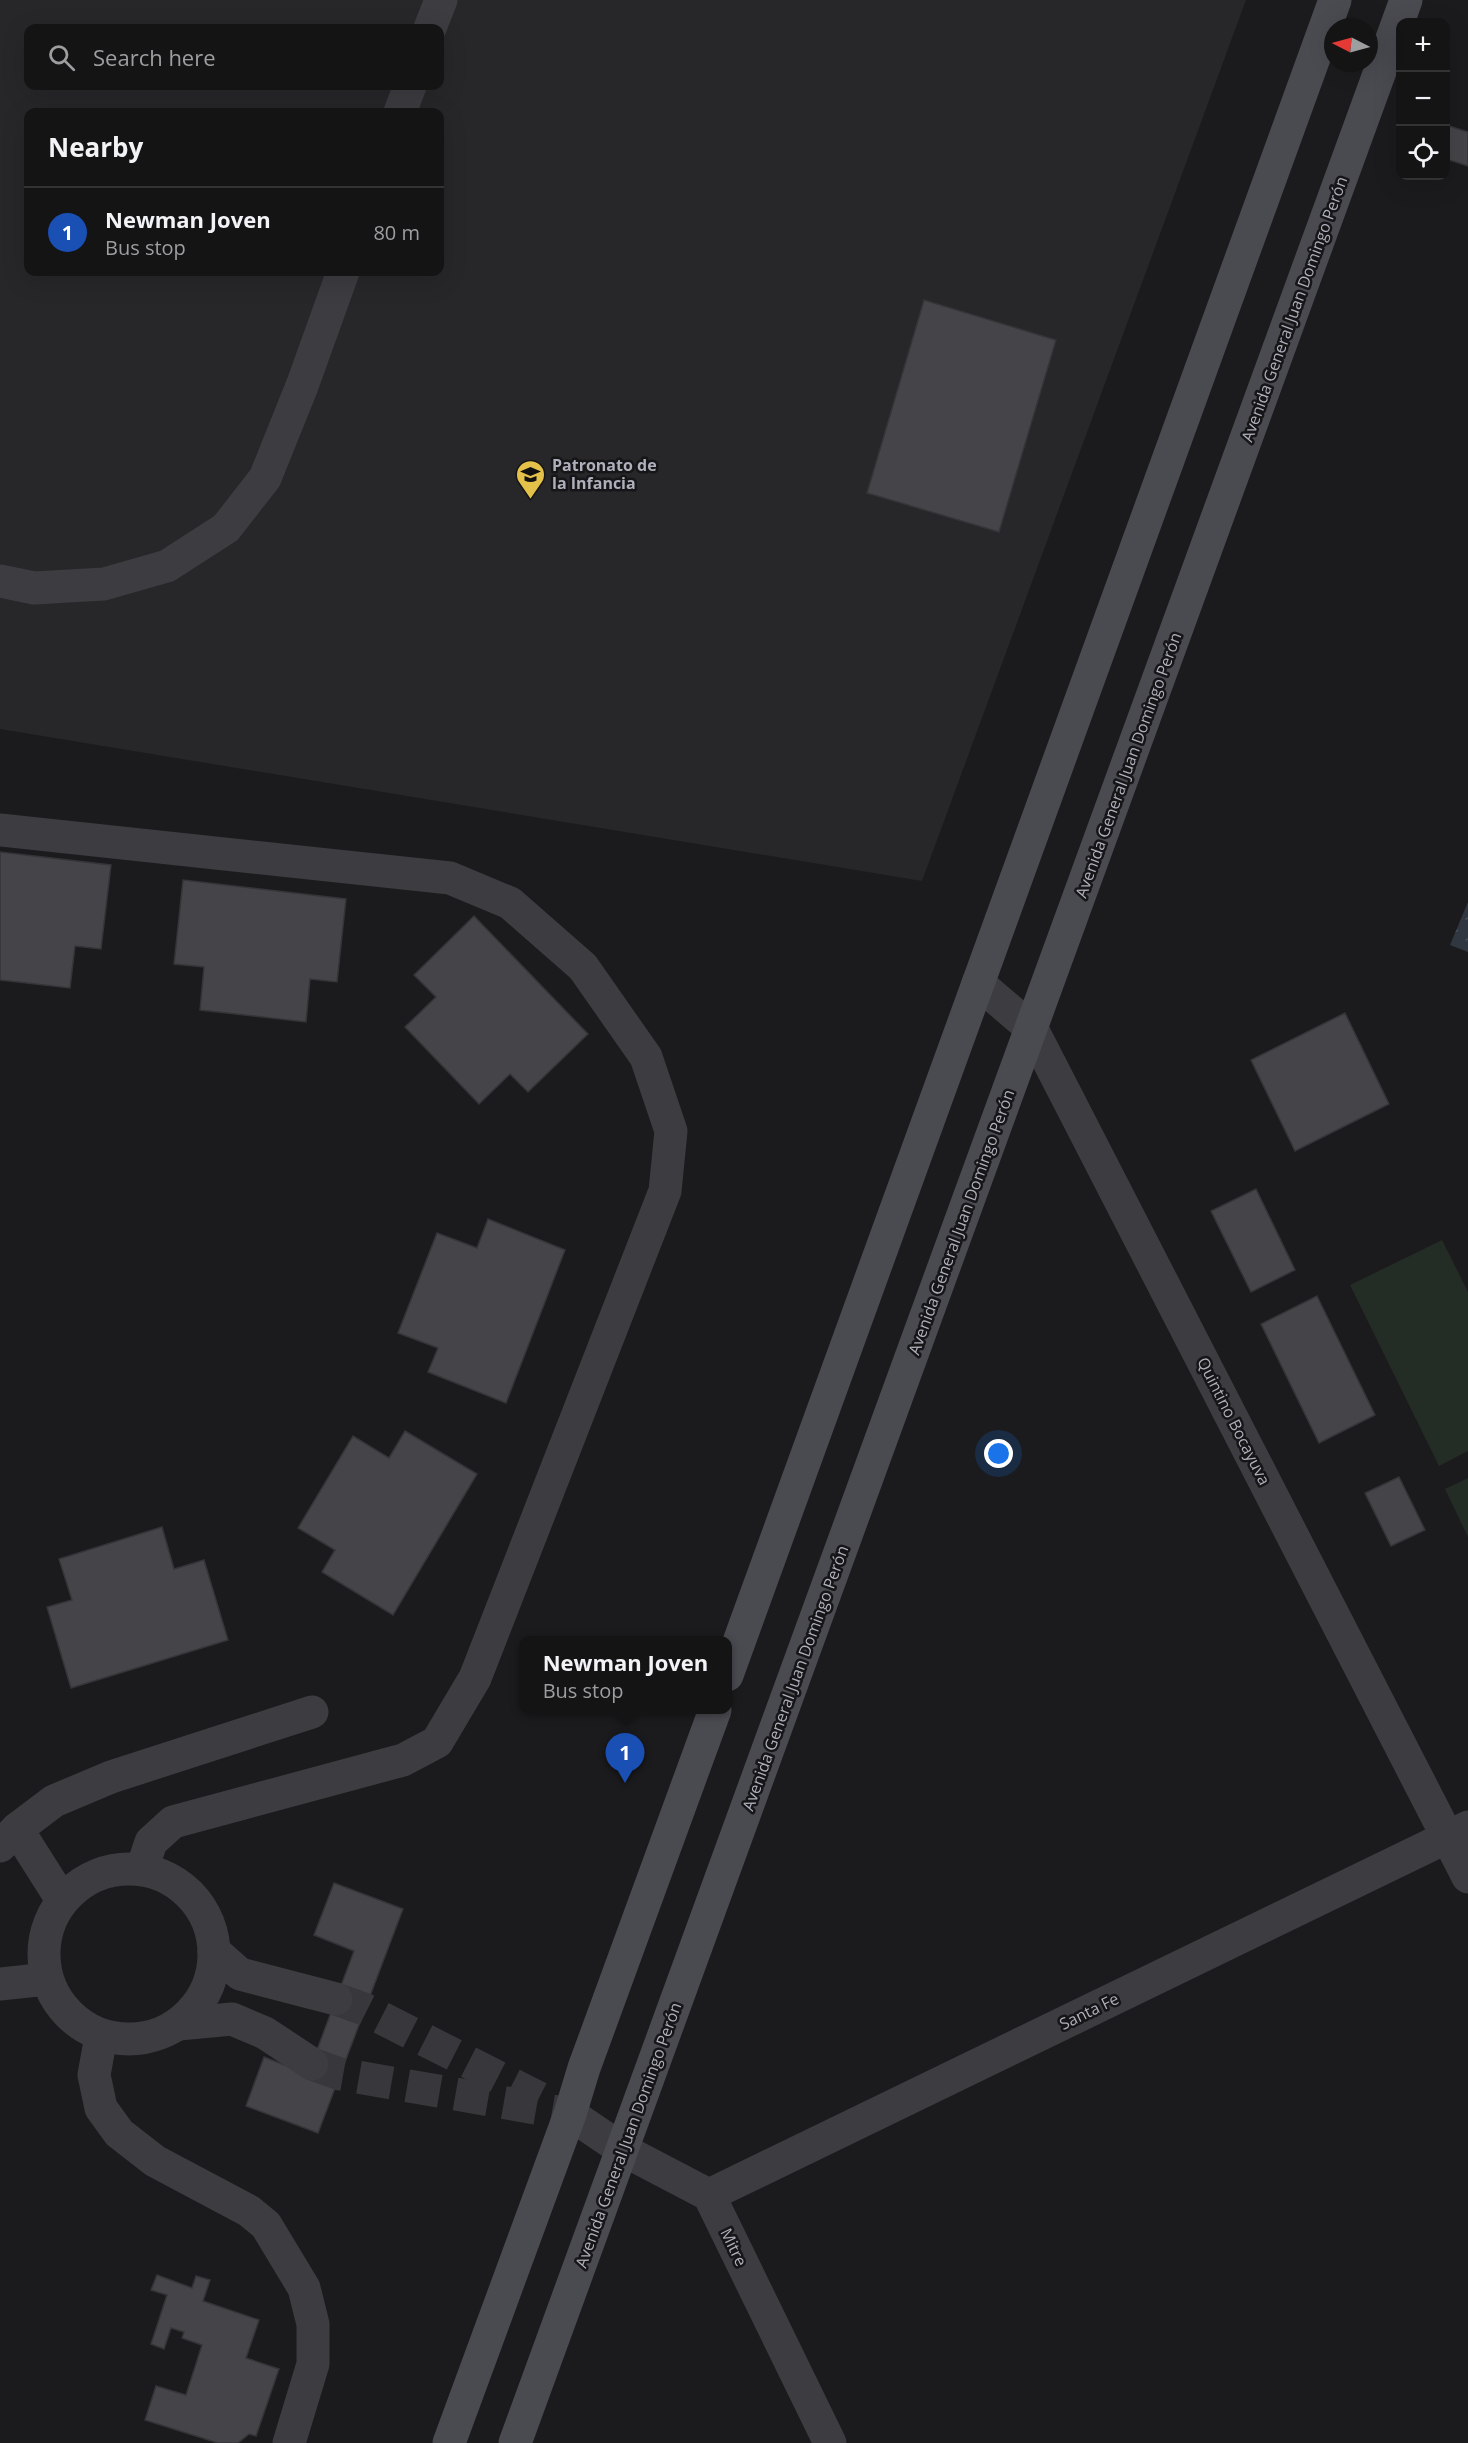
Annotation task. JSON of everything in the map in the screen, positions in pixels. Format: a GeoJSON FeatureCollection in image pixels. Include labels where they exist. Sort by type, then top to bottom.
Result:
{"type":"FeatureCollection","features":[{"type":"Feature","properties":{"kind":"main road"},"geometry":{"type":"LineString","coordinates":[[732,1661],[1335,0]]}},
{"type":"Feature","properties":{"kind":"main road","name":"Avenida General Juan Domingo Perón"},"geometry":{"type":"LineString","coordinates":[[515,2443],[1406,0]]}},
{"type":"Feature","properties":{"kind":"main road"},"geometry":{"type":"LineString","coordinates":[[449,2443],[714,1714]]}},
{"type":"Feature","properties":{"kind":"street"},"geometry":{"type":"LineString","coordinates":[[432,24],[441,0]]}},
{"type":"Feature","properties":{"kind":"street"},"geometry":{"type":"LineString","coordinates":[[402,108],[408,90]]}},
{"type":"Feature","properties":{"kind":"street"},"geometry":{"type":"LineString","coordinates":[[0,580],[34,588],[104,584],[167,566],[226,528],[265,478],[302,387],[342,276]]}},
{"type":"Feature","properties":{"kind":"street"},"geometry":{"type":"LineString","coordinates":[[0,830],[450,878],[510,903],[583,967],[646,1057],[671,1131],[665,1191],[661,1202],[475,1678],[437,1742],[403,1760],[173,1822],[151,1842],[142,1869]]}},
{"type":"Feature","properties":{"kind":"street","name":"Quintino Bocayuva"},"geometry":{"type":"LineString","coordinates":[[978,983],[1032,1029],[1458,1832],[1468,1877]]}},
{"type":"Feature","properties":{"kind":"street"},"geometry":{"type":"LineString","coordinates":[[62,1900],[8,1838],[54,1801],[111,1777],[312,1712]]}},
{"type":"Feature","properties":{"kind":"street","name":"Santa Fe"},"geometry":{"type":"LineString","coordinates":[[709,2195],[1458,1832]]}},
{"type":"Feature","properties":{"kind":"street"},"geometry":{"type":"LineString","coordinates":[[142,1869],[170,1879],[193,1897],[208,1922],[214,1951],[210,1980],[198,2005],[179,2024],[154,2036],[128,2040],[101,2036],[77,2023],[59,2003],[47,1979],[43,1953],[48,1926],[62,1900],[85,1880],[112,1870],[142,1869]]}},
{"type":"Feature","properties":{"kind":"street"},"geometry":{"type":"LineString","coordinates":[[214,1951],[240,1974],[268,1979],[336,1998]]}},
{"type":"Feature","properties":{"kind":"street"},"geometry":{"type":"LineString","coordinates":[[0,1984],[47,1979]]}},
{"type":"Feature","properties":{"kind":"street"},"geometry":{"type":"LineString","coordinates":[[179,2024],[232,2019],[265,2033],[312,2064]]}},
{"type":"Feature","properties":{"kind":"street"},"geometry":{"type":"LineString","coordinates":[[101,2036],[94,2075],[101,2108],[119,2133],[155,2161],[249,2211],[266,2225],[304,2289],[313,2324],[312,2364],[290,2443]]}},
{"type":"Feature","properties":{"kind":"street"},"geometry":{"type":"LineString","coordinates":[[570,2114],[623,2150],[709,2195]]}},
{"type":"Feature","properties":{"kind":"street","name":"Mitre"},"geometry":{"type":"LineString","coordinates":[[709,2195],[830,2443]]}},
{"type":"Feature","properties":{"kind":"shaded area","name":"Patronato de la Infancia"},"geometry":{"type":"Polygon","coordinates":[[[0,0],[1246,0],[922,881],[0,729],[0,0]]]}},
{"type":"Feature","properties":{"kind":"shaded area"},"geometry":{"type":"Polygon","coordinates":[[[1442,1240],[1468,1292],[1468,1451],[1439,1466],[1350,1285],[1442,1240]]]}},
{"type":"Feature","properties":{"kind":"shaded area"},"geometry":{"type":"Polygon","coordinates":[[[1468,1478],[1468,1537],[1445,1489],[1468,1478]]]}},
{"type":"Feature","properties":{"kind":"water"},"geometry":{"type":"Polygon","coordinates":[[[1468,902],[1468,952],[1450,945],[1468,902]]]}},
{"type":"Feature","properties":{"kind":"building"},"geometry":{"type":"Polygon","coordinates":[[[1450,126],[1468,132],[1468,166],[1450,160],[1450,126]]]}},
{"type":"Feature","properties":{"kind":"building"},"geometry":{"type":"Polygon","coordinates":[[[924,300],[1056,340],[999,532],[867,493],[924,300]]]}},
{"type":"Feature","properties":{"kind":"building"},"geometry":{"type":"Polygon","coordinates":[[[0,852],[111,865],[101,949],[75,946],[70,988],[0,980],[0,852]]]}},
{"type":"Feature","properties":{"kind":"building"},"geometry":{"type":"Polygon","coordinates":[[[183,880],[346,899],[337,982],[310,979],[306,1022],[200,1010],[204,967],[174,964],[183,880]]]}},
{"type":"Feature","properties":{"kind":"building"},"geometry":{"type":"Polygon","coordinates":[[[474,916],[588,1034],[528,1092],[510,1074],[479,1104],[405,1027],[436,997],[414,975],[474,916]]]}},
{"type":"Feature","properties":{"kind":"building"},"geometry":{"type":"Polygon","coordinates":[[[1345,1013],[1389,1104],[1295,1151],[1251,1060],[1345,1013]]]}},
{"type":"Feature","properties":{"kind":"building"},"geometry":{"type":"Polygon","coordinates":[[[1256,1189],[1295,1270],[1251,1292],[1211,1211],[1256,1189]]]}},
{"type":"Feature","properties":{"kind":"building"},"geometry":{"type":"Polygon","coordinates":[[[488,1219],[565,1250],[506,1403],[428,1372],[438,1348],[398,1333],[437,1233],[477,1248],[488,1219]]]}},
{"type":"Feature","properties":{"kind":"building"},"geometry":{"type":"Polygon","coordinates":[[[1317,1296],[1375,1415],[1319,1443],[1261,1324],[1317,1296]]]}},
{"type":"Feature","properties":{"kind":"building"},"geometry":{"type":"Polygon","coordinates":[[[405,1431],[477,1474],[393,1615],[322,1572],[335,1550],[298,1528],[353,1436],[389,1458],[405,1431]]]}},
{"type":"Feature","properties":{"kind":"building"},"geometry":{"type":"Polygon","coordinates":[[[1399,1477],[1425,1530],[1391,1546],[1365,1493],[1399,1477]]]}},
{"type":"Feature","properties":{"kind":"building"},"geometry":{"type":"Polygon","coordinates":[[[162,1527],[174,1569],[204,1560],[228,1640],[71,1688],[47,1607],[72,1600],[59,1559],[162,1527]]]}},
{"type":"Feature","properties":{"kind":"building"},"geometry":{"type":"Polygon","coordinates":[[[334,1883],[403,1909],[318,2133],[246,2106],[264,2057],[308,2074],[354,1951],[314,1935],[334,1883]]]}},
{"type":"Feature","properties":{"kind":"building"},"geometry":{"type":"Polygon","coordinates":[[[157,2275],[192,2288],[196,2276],[210,2280],[203,2301],[259,2320],[246,2358],[279,2369],[256,2436],[249,2434],[238,2443],[218,2443],[145,2420],[156,2386],[186,2395],[202,2345],[182,2338],[184,2332],[171,2328],[164,2349],[151,2344],[167,2295],[151,2290],[157,2275]]]}},
{"type":"Feature","properties":{"kind":"tunnel"},"geometry":{"type":"LineString","coordinates":[[336,1999],[364,2009],[539,2098]]}},
{"type":"Feature","properties":{"kind":"tunnel"},"geometry":{"type":"LineString","coordinates":[[312,2064],[340,2074],[570,2114]]}},
{"type":"Feature","properties":{"kind":"place","name":"Patronato de la Infancia"},"geometry":{"type":"Point","coordinates":[531,500]}},
{"type":"Feature","properties":{"kind":"place","name":"Newman Joven"},"geometry":{"type":"Point","coordinates":[625,1783]}}]}
